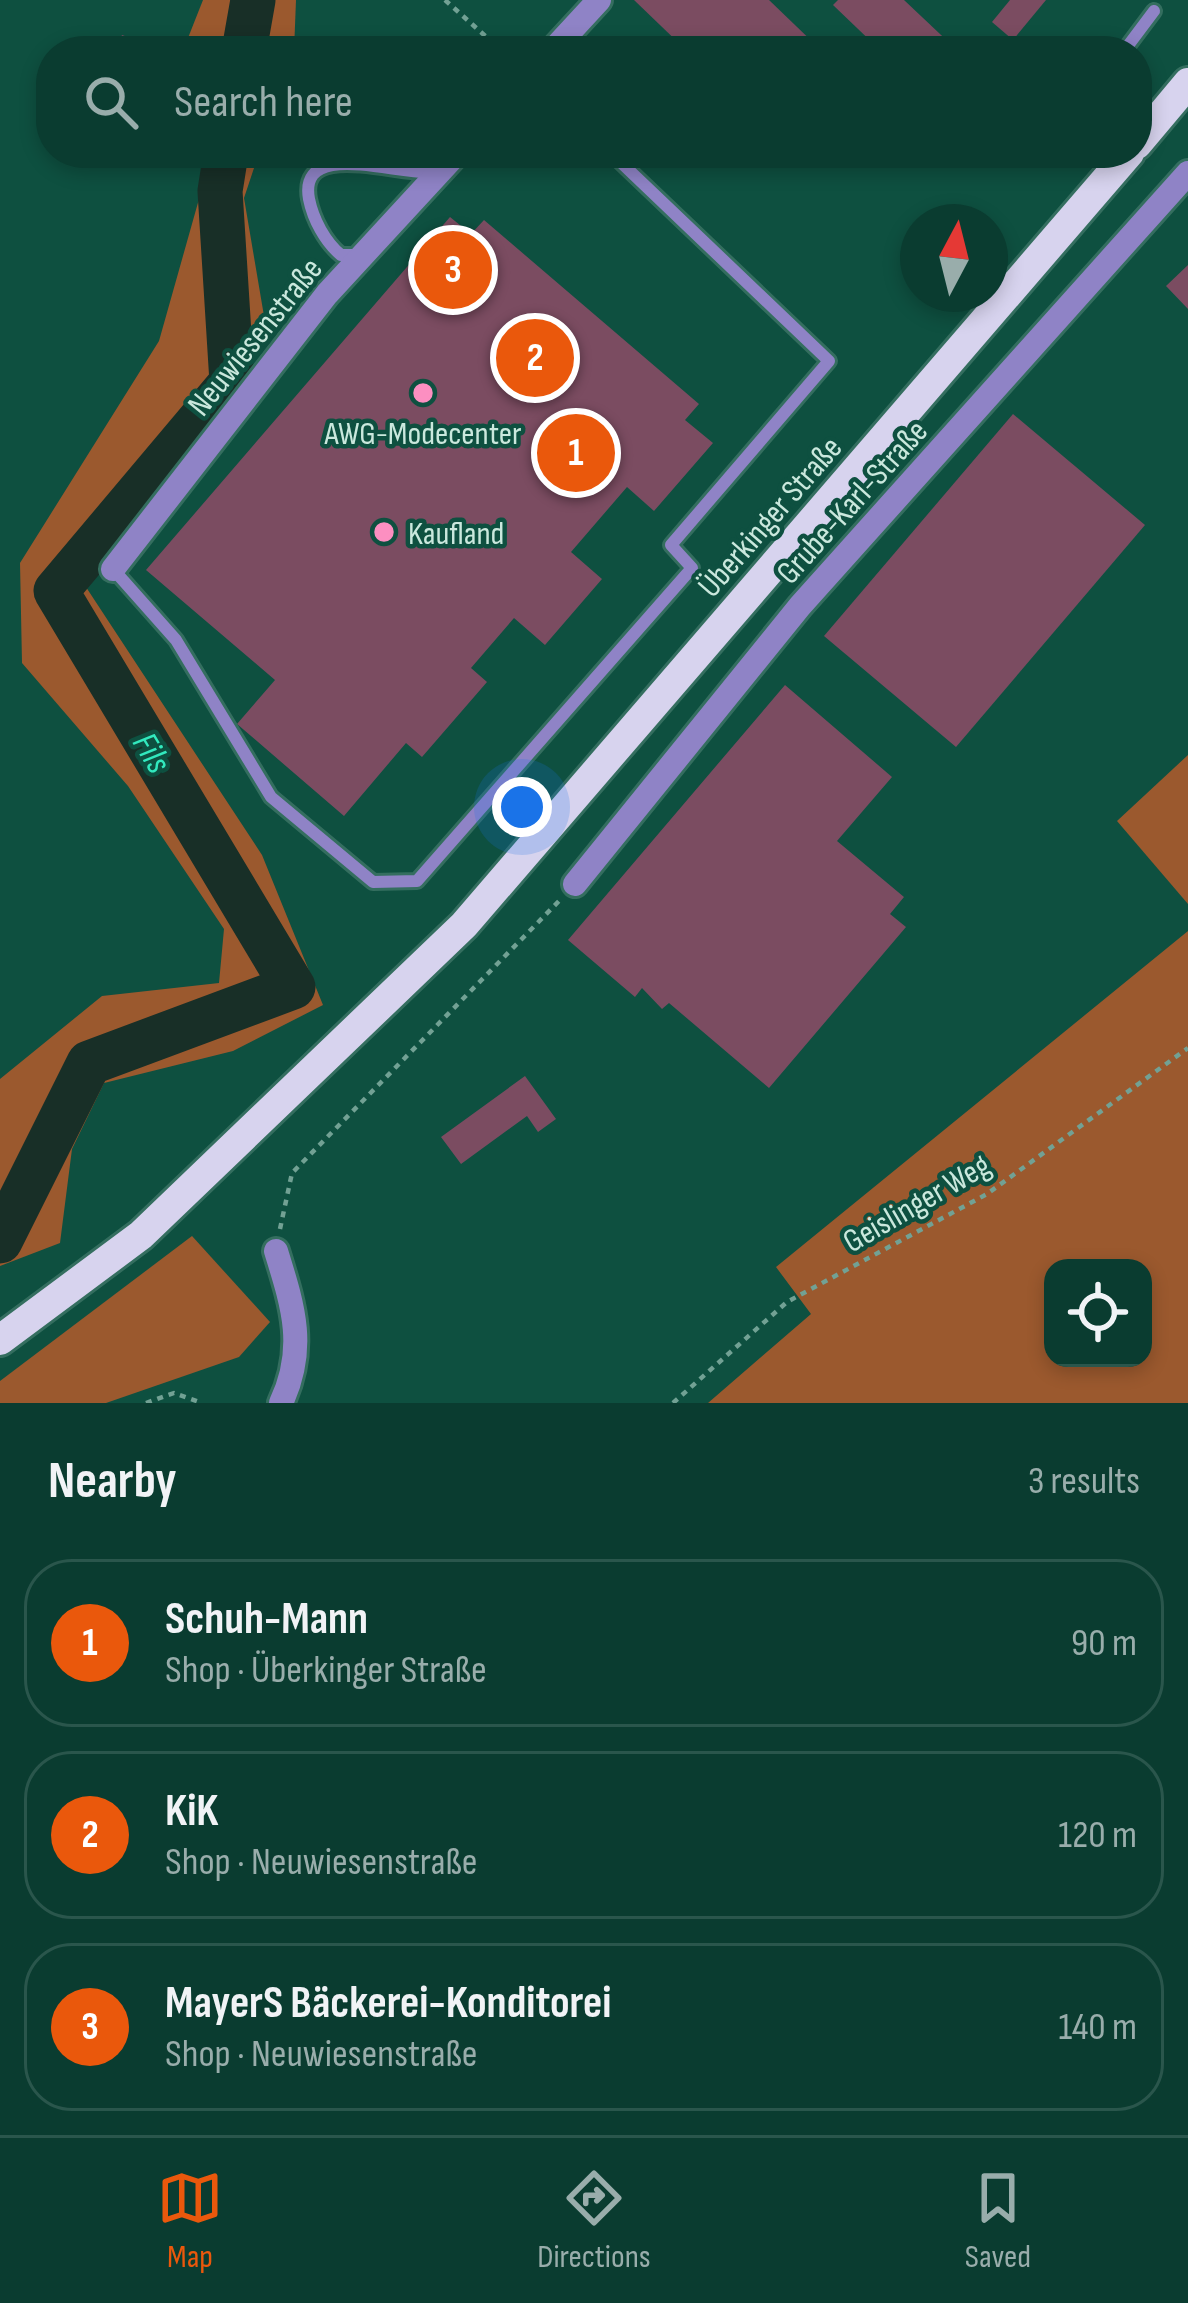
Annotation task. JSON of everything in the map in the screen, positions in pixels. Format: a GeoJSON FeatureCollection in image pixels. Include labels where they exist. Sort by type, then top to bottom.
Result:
{"type":"FeatureCollection","features":[{"type":"Feature","properties":{"kind":"main road"},"geometry":{"type":"LineString","coordinates":[[1152,125],[1188,83]]}},
{"type":"Feature","properties":{"kind":"main road","name":"Überkinger Straße"},"geometry":{"type":"LineString","coordinates":[[0,1340],[141,1235],[464,926],[1116,168]]}},
{"type":"Feature","properties":{"kind":"street"},"geometry":{"type":"LineString","coordinates":[[566,36],[598,0]]}},
{"type":"Feature","properties":{"kind":"street","name":"Neuwiesenstraße"},"geometry":{"type":"LineString","coordinates":[[113,568],[327,294],[443,168]]}},
{"type":"Feature","properties":{"kind":"street","name":"Grube-Karl-Straße"},"geometry":{"type":"LineString","coordinates":[[575,884],[800,606],[1188,173]]}},
{"type":"Feature","properties":{"kind":"street"},"geometry":{"type":"LineString","coordinates":[[276,1251],[291,1300],[298,1349],[281,1403]]}},
{"type":"Feature","properties":{"kind":"lane"},"geometry":{"type":"LineString","coordinates":[[1135,36],[1154,11]]}},
{"type":"Feature","properties":{"kind":"lane"},"geometry":{"type":"LineString","coordinates":[[319,168],[307,187],[310,206],[330,245],[341,255],[363,255]]}},
{"type":"Feature","properties":{"kind":"lane"},"geometry":{"type":"LineString","coordinates":[[375,168],[413,174],[431,168]]}},
{"type":"Feature","properties":{"kind":"lane"},"geometry":{"type":"LineString","coordinates":[[113,568],[176,640],[271,797],[373,882],[417,881],[692,568],[671,545],[829,361],[626,168]]}},
{"type":"Feature","properties":{"kind":"path"},"geometry":{"type":"LineString","coordinates":[[445,0],[485,36]]}},
{"type":"Feature","properties":{"kind":"path"},"geometry":{"type":"LineString","coordinates":[[276,1251],[292,1173],[575,884]]}},
{"type":"Feature","properties":{"kind":"path","name":"Geislinger Weg"},"geometry":{"type":"LineString","coordinates":[[673,1403],[788,1302],[987,1195],[1188,1048]]}},
{"type":"Feature","properties":{"kind":"path"},"geometry":{"type":"LineString","coordinates":[[146,1403],[174,1393],[202,1403]]}},
{"type":"Feature","properties":{"kind":"shaded area"},"geometry":{"type":"Polygon","coordinates":[[[203,0],[296,0],[295,36],[189,36],[203,0]]]}},
{"type":"Feature","properties":{"kind":"shaded area"},"geometry":{"type":"Polygon","coordinates":[[[208,168],[254,168],[244,198],[264,316],[231,399],[100,531],[82,581],[262,855],[323,1005],[233,1051],[104,1083],[72,1149],[60,1243],[0,1266],[0,1079],[102,996],[219,983],[224,929],[128,786],[22,663],[20,563],[159,341],[208,168]]]}},
{"type":"Feature","properties":{"kind":"shaded area"},"geometry":{"type":"Polygon","coordinates":[[[1188,755],[1188,904],[1117,821],[1188,755]]]}},
{"type":"Feature","properties":{"kind":"shaded area"},"geometry":{"type":"Polygon","coordinates":[[[1188,931],[1188,1403],[708,1403],[811,1314],[776,1267],[1188,931]]]}},
{"type":"Feature","properties":{"kind":"shaded area"},"geometry":{"type":"Polygon","coordinates":[[[192,1236],[270,1322],[239,1357],[106,1403],[0,1403],[0,1381],[192,1236]]]}},
{"type":"Feature","properties":{"kind":"building"},"geometry":{"type":"Polygon","coordinates":[[[634,0],[769,0],[806,36],[671,36],[634,0]]]}},
{"type":"Feature","properties":{"kind":"building"},"geometry":{"type":"Polygon","coordinates":[[[838,0],[904,0],[942,36],[865,36],[833,5],[838,0]]]}},
{"type":"Feature","properties":{"kind":"building"},"geometry":{"type":"Polygon","coordinates":[[[1010,0],[1046,0],[1016,36],[1008,36],[992,22],[1010,0]]]}},
{"type":"Feature","properties":{"kind":"building","name":"Kaufland"},"geometry":{"type":"Polygon","coordinates":[[[450,217],[471,234],[484,220],[699,404],[685,420],[713,443],[654,511],[627,487],[571,552],[602,579],[545,645],[514,618],[471,668],[487,682],[422,757],[406,743],[344,816],[237,724],[275,680],[146,570],[450,217]]]}},
{"type":"Feature","properties":{"kind":"building"},"geometry":{"type":"Polygon","coordinates":[[[1188,265],[1188,309],[1166,286],[1188,265]]]}},
{"type":"Feature","properties":{"kind":"building"},"geometry":{"type":"Polygon","coordinates":[[[1013,414],[1145,525],[956,747],[824,636],[1013,414]]]}},
{"type":"Feature","properties":{"kind":"building"},"geometry":{"type":"Polygon","coordinates":[[[785,685],[892,777],[837,841],[904,897],[890,914],[906,927],[769,1088],[669,1003],[662,1009],[642,988],[635,997],[568,940],[785,685]]]}},
{"type":"Feature","properties":{"kind":"building"},"geometry":{"type":"Polygon","coordinates":[[[525,1076],[556,1119],[538,1132],[527,1116],[461,1164],[441,1137],[525,1076]]]}},
{"type":"Feature","properties":{"kind":"waterway","name":"Fils"},"geometry":{"type":"LineString","coordinates":[[247,36],[253,0]]}},
{"type":"Feature","properties":{"kind":"waterway","name":"Fils"},"geometry":{"type":"LineString","coordinates":[[0,1241],[89,1063],[293,987],[56,591],[232,382],[220,191],[224,168]]}},
{"type":"Feature","properties":{"kind":"place","name":"MayerS Bäckerei-Konditorei"},"geometry":{"type":"Point","coordinates":[453,270]}},
{"type":"Feature","properties":{"kind":"place","name":"KiK"},"geometry":{"type":"Point","coordinates":[535,358]}},
{"type":"Feature","properties":{"kind":"place","name":"AWG-Modecenter"},"geometry":{"type":"Point","coordinates":[423,393]}},
{"type":"Feature","properties":{"kind":"place","name":"Schuh-Mann"},"geometry":{"type":"Point","coordinates":[576,453]}},
{"type":"Feature","properties":{"kind":"place","name":"Kaufland"},"geometry":{"type":"Point","coordinates":[384,532]}}]}
